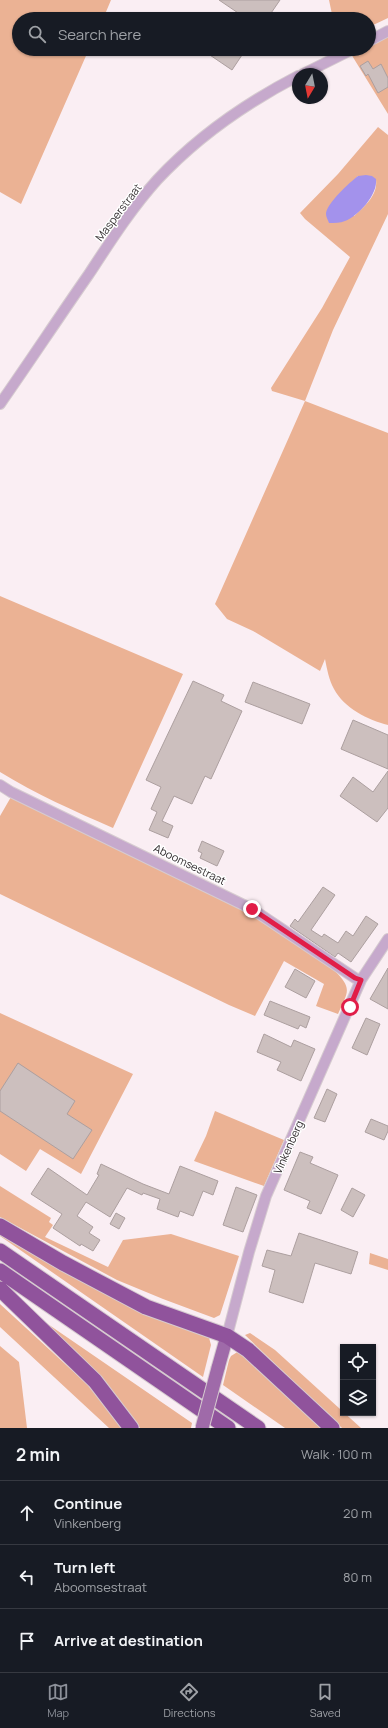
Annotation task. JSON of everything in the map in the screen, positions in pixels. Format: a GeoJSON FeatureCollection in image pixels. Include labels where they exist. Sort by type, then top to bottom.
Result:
{"type":"FeatureCollection","features":[{"type":"Feature","properties":{"kind":"highway"},"geometry":{"type":"LineString","coordinates":[[0,1226],[63,1263],[146,1307],[227,1336],[248,1350],[332,1428]]}},
{"type":"Feature","properties":{"kind":"highway"},"geometry":{"type":"LineString","coordinates":[[0,1251],[258,1428]]}},
{"type":"Feature","properties":{"kind":"highway"},"geometry":{"type":"LineString","coordinates":[[0,1271],[228,1428]]}},
{"type":"Feature","properties":{"kind":"highway"},"geometry":{"type":"LineString","coordinates":[[0,1289],[95,1381],[131,1428]]}},
{"type":"Feature","properties":{"kind":"main road","name":"Vinkenberg"},"geometry":{"type":"LineString","coordinates":[[202,1428],[227,1336]]}},
{"type":"Feature","properties":{"kind":"street"},"geometry":{"type":"LineString","coordinates":[[376,37],[388,31]]}},
{"type":"Feature","properties":{"kind":"street"},"geometry":{"type":"LineString","coordinates":[[315,68],[339,56]]}},
{"type":"Feature","properties":{"kind":"street","name":"Masperstraat"},"geometry":{"type":"LineString","coordinates":[[0,404],[123,223],[156,181],[187,150],[226,119],[273,89],[292,79]]}},
{"type":"Feature","properties":{"kind":"street","name":"Aboomsestraat"},"geometry":{"type":"LineString","coordinates":[[0,785],[11,792],[252,909],[355,978],[361,980]]}},
{"type":"Feature","properties":{"kind":"street","name":"Vinkenberg"},"geometry":{"type":"LineString","coordinates":[[227,1336],[249,1252],[266,1196],[361,980],[388,939]]}},
{"type":"Feature","properties":{"kind":"shaded area"},"geometry":{"type":"Polygon","coordinates":[[[0,0],[111,0],[106,12],[12,12],[12,56],[86,56],[21,204],[0,192],[0,0]]]}},
{"type":"Feature","properties":{"kind":"shaded area"},"geometry":{"type":"Polygon","coordinates":[[[329,0],[388,0],[388,18],[376,24],[376,12],[332,12],[329,0]]]}},
{"type":"Feature","properties":{"kind":"shaded area"},"geometry":{"type":"Polygon","coordinates":[[[388,36],[388,114],[352,56],[376,56],[376,42],[388,36]]]}},
{"type":"Feature","properties":{"kind":"shaded area"},"geometry":{"type":"Polygon","coordinates":[[[378,127],[388,135],[388,214],[333,330],[305,401],[272,391],[271,388],[322,308],[350,257],[305,219],[300,213],[338,174],[378,127]],[[358,176],[331,204],[354,216],[373,196],[376,180],[358,176]]]}},
{"type":"Feature","properties":{"kind":"shaded area"},"geometry":{"type":"Polygon","coordinates":[[[358,176],[372,176],[376,179],[376,185],[374,192],[366,204],[356,215],[345,221],[329,223],[326,214],[334,199],[358,176]]]}},
{"type":"Feature","properties":{"kind":"shaded area"},"geometry":{"type":"Polygon","coordinates":[[[305,401],[388,433],[388,725],[357,712],[338,696],[332,686],[325,659],[320,671],[253,631],[227,619],[215,604],[305,401]]]}},
{"type":"Feature","properties":{"kind":"shaded area"},"geometry":{"type":"Polygon","coordinates":[[[0,596],[183,674],[113,828],[41,795],[0,772],[0,596]]]}},
{"type":"Feature","properties":{"kind":"shaded area"},"geometry":{"type":"Polygon","coordinates":[[[11,797],[260,918],[334,970],[340,976],[347,990],[338,1014],[316,1006],[324,984],[284,961],[255,1016],[229,1005],[0,894],[0,816],[11,797]]]}},
{"type":"Feature","properties":{"kind":"shaded area"},"geometry":{"type":"Polygon","coordinates":[[[0,1013],[133,1074],[81,1174],[40,1149],[26,1171],[0,1154],[0,1013]]]}},
{"type":"Feature","properties":{"kind":"shaded area"},"geometry":{"type":"Polygon","coordinates":[[[215,1111],[284,1140],[264,1186],[194,1161],[206,1136],[215,1111]]]}},
{"type":"Feature","properties":{"kind":"shaded area"},"geometry":{"type":"Polygon","coordinates":[[[0,1186],[51,1218],[49,1222],[53,1225],[45,1237],[108,1267],[123,1240],[171,1234],[239,1256],[220,1315],[214,1318],[117,1280],[0,1217],[0,1186]]]}},
{"type":"Feature","properties":{"kind":"shaded area"},"geometry":{"type":"Polygon","coordinates":[[[0,1234],[208,1334],[211,1345],[203,1377],[0,1236],[0,1234]]]}},
{"type":"Feature","properties":{"kind":"shaded area"},"geometry":{"type":"Polygon","coordinates":[[[370,1253],[388,1259],[388,1270],[369,1264],[370,1253]]]}},
{"type":"Feature","properties":{"kind":"shaded area"},"geometry":{"type":"Polygon","coordinates":[[[0,1304],[89,1386],[124,1428],[109,1428],[0,1327],[0,1304]]]}},
{"type":"Feature","properties":{"kind":"shaded area"},"geometry":{"type":"Polygon","coordinates":[[[39,1318],[192,1423],[191,1428],[140,1428],[101,1380],[39,1318]]]}},
{"type":"Feature","properties":{"kind":"shaded area"},"geometry":{"type":"Polygon","coordinates":[[[250,1333],[275,1350],[340,1409],[340,1416],[348,1416],[361,1428],[342,1428],[245,1335],[250,1333]]]}},
{"type":"Feature","properties":{"kind":"shaded area"},"geometry":{"type":"Polygon","coordinates":[[[0,1346],[19,1362],[27,1428],[0,1428],[0,1346]]]}},
{"type":"Feature","properties":{"kind":"shaded area"},"geometry":{"type":"Polygon","coordinates":[[[239,1351],[323,1428],[285,1428],[223,1385],[229,1360],[231,1356],[239,1351]]]}},
{"type":"Feature","properties":{"kind":"building"},"geometry":{"type":"Polygon","coordinates":[[[219,0],[280,0],[272,12],[237,12],[219,0]]]}},
{"type":"Feature","properties":{"kind":"building"},"geometry":{"type":"Polygon","coordinates":[[[211,56],[241,56],[232,70],[211,56]]]}},
{"type":"Feature","properties":{"kind":"building"},"geometry":{"type":"Polygon","coordinates":[[[368,61],[373,69],[381,64],[388,78],[388,87],[378,93],[368,74],[366,76],[360,66],[368,61]]]}},
{"type":"Feature","properties":{"kind":"building"},"geometry":{"type":"Polygon","coordinates":[[[193,681],[224,695],[221,701],[242,711],[211,779],[205,776],[192,804],[174,796],[162,821],[173,826],[168,838],[149,830],[157,812],[151,809],[161,787],[146,780],[193,681]]]}},
{"type":"Feature","properties":{"kind":"building"},"geometry":{"type":"Polygon","coordinates":[[[253,682],[310,704],[302,724],[245,702],[253,682]]]}},
{"type":"Feature","properties":{"kind":"building"},"geometry":{"type":"Polygon","coordinates":[[[353,720],[388,735],[388,769],[341,749],[353,720]]]}},
{"type":"Feature","properties":{"kind":"building"},"geometry":{"type":"Polygon","coordinates":[[[388,771],[388,808],[377,822],[340,796],[353,777],[373,792],[388,771]]]}},
{"type":"Feature","properties":{"kind":"building"},"geometry":{"type":"Polygon","coordinates":[[[202,841],[224,851],[217,866],[200,858],[202,853],[198,851],[202,841]]]}},
{"type":"Feature","properties":{"kind":"building"},"geometry":{"type":"Polygon","coordinates":[[[323,887],[335,895],[311,930],[322,937],[324,934],[338,943],[346,931],[353,936],[366,916],[378,924],[351,962],[338,953],[335,957],[290,926],[295,919],[298,922],[323,887]]]}},
{"type":"Feature","properties":{"kind":"building"},"geometry":{"type":"Polygon","coordinates":[[[388,968],[388,1009],[370,999],[388,968]]]}},
{"type":"Feature","properties":{"kind":"building"},"geometry":{"type":"Polygon","coordinates":[[[295,969],[315,981],[306,998],[285,987],[295,969]]]}},
{"type":"Feature","properties":{"kind":"building"},"geometry":{"type":"Polygon","coordinates":[[[270,1001],[310,1017],[306,1028],[300,1025],[298,1029],[264,1015],[270,1001]]]}},
{"type":"Feature","properties":{"kind":"building"},"geometry":{"type":"Polygon","coordinates":[[[366,1018],[380,1024],[367,1055],[352,1048],[366,1018]]]}},
{"type":"Feature","properties":{"kind":"building"},"geometry":{"type":"Polygon","coordinates":[[[264,1034],[291,1047],[294,1040],[315,1049],[301,1081],[277,1070],[281,1062],[257,1052],[264,1034]]]}},
{"type":"Feature","properties":{"kind":"building"},"geometry":{"type":"Polygon","coordinates":[[[18,1063],[75,1101],[67,1114],[92,1130],[73,1159],[0,1111],[0,1091],[18,1063]]]}},
{"type":"Feature","properties":{"kind":"building"},"geometry":{"type":"Polygon","coordinates":[[[327,1089],[337,1094],[325,1122],[314,1118],[327,1089]]]}},
{"type":"Feature","properties":{"kind":"building"},"geometry":{"type":"Polygon","coordinates":[[[371,1119],[388,1126],[388,1131],[384,1140],[365,1132],[371,1119]]]}},
{"type":"Feature","properties":{"kind":"building"},"geometry":{"type":"Polygon","coordinates":[[[300,1152],[313,1157],[310,1163],[338,1175],[321,1214],[307,1208],[310,1201],[284,1190],[300,1152]]]}},
{"type":"Feature","properties":{"kind":"building"},"geometry":{"type":"Polygon","coordinates":[[[101,1164],[143,1184],[169,1194],[180,1166],[218,1181],[213,1195],[203,1191],[193,1216],[180,1211],[178,1217],[157,1209],[160,1199],[143,1193],[142,1195],[127,1188],[110,1217],[86,1202],[77,1216],[93,1227],[89,1233],[100,1240],[93,1251],[81,1244],[80,1246],[53,1228],[62,1214],[31,1194],[48,1168],[87,1195],[99,1175],[97,1174],[101,1164]]]}},
{"type":"Feature","properties":{"kind":"building"},"geometry":{"type":"Polygon","coordinates":[[[236,1187],[257,1195],[243,1232],[223,1225],[236,1187]]]}},
{"type":"Feature","properties":{"kind":"building"},"geometry":{"type":"Polygon","coordinates":[[[352,1188],[365,1195],[353,1217],[341,1210],[352,1188]]]}},
{"type":"Feature","properties":{"kind":"building"},"geometry":{"type":"Polygon","coordinates":[[[116,1213],[125,1218],[119,1229],[110,1224],[116,1213]]]}},
{"type":"Feature","properties":{"kind":"building"},"geometry":{"type":"Polygon","coordinates":[[[299,1233],[358,1252],[351,1274],[315,1263],[303,1303],[269,1292],[275,1270],[262,1266],[267,1250],[291,1256],[299,1233]]]}},
{"type":"Feature","properties":{"kind":"route"},"geometry":{"type":"LineString","coordinates":[[252,909],[355,978],[361,980],[350,1007]]}}]}
